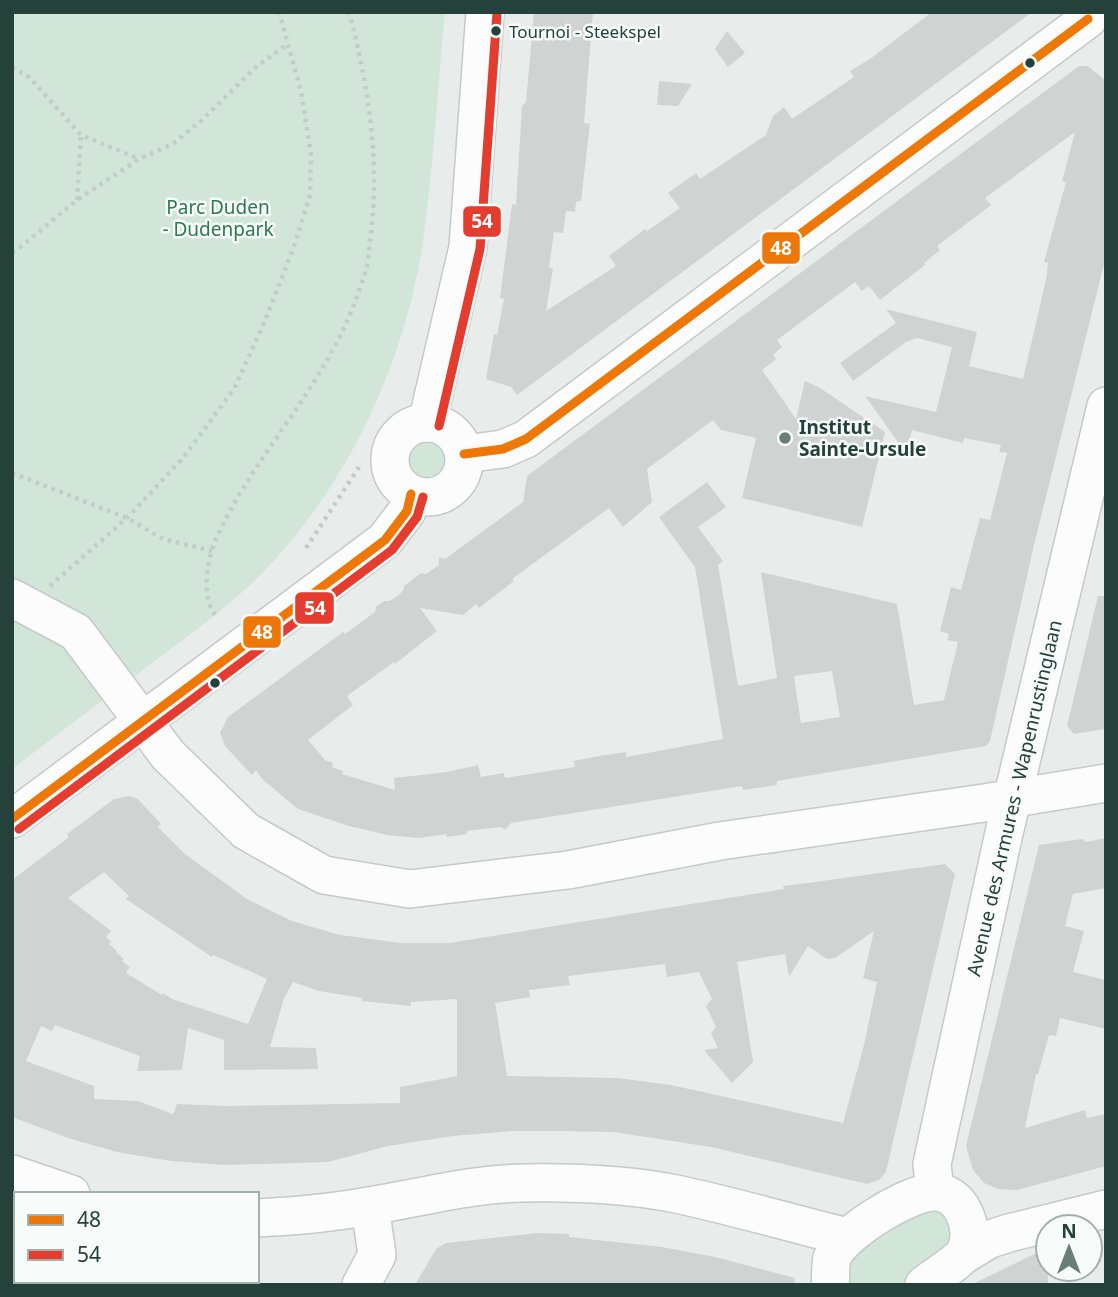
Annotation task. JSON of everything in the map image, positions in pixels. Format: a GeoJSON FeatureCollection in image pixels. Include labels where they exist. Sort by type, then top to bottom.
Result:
{"type":"FeatureCollection","features":[{"type":"Feature","properties":{"kind":"street"},"geometry":{"type":"LineString","coordinates":[[427,423],[468,247],[485,12]]}},
{"type":"Feature","properties":{"kind":"street"},"geometry":{"type":"LineString","coordinates":[[464,454],[503,449],[526,439],[1093,22]]}},
{"type":"Feature","properties":{"kind":"street","name":"Avenue des Armures - Wapenrustinglaan"},"geometry":{"type":"LineString","coordinates":[[935,1191],[932,1164],[1001,846],[1106,406]]}},
{"type":"Feature","properties":{"kind":"street"},"geometry":{"type":"LineString","coordinates":[[427,423],[446,428],[460,444],[464,454],[461,476],[445,493],[434,497],[411,494],[398,484],[390,469],[390,452],[397,437],[410,427],[427,423]]}},
{"type":"Feature","properties":{"kind":"street"},"geometry":{"type":"LineString","coordinates":[[12,819],[385,540],[407,512],[411,494]]}},
{"type":"Feature","properties":{"kind":"street"},"geometry":{"type":"LineString","coordinates":[[20,602],[76,632],[168,755],[246,831],[324,875],[410,889],[568,870],[720,841],[1106,783]]}},
{"type":"Feature","properties":{"kind":"street"},"geometry":{"type":"LineString","coordinates":[[259,1218],[370,1206],[443,1191],[519,1183],[570,1183],[622,1186],[673,1194],[847,1237]]}},
{"type":"Feature","properties":{"kind":"street"},"geometry":{"type":"LineString","coordinates":[[831,1285],[832,1257],[847,1237],[910,1197],[935,1191],[951,1198],[961,1206],[966,1236]]}},
{"type":"Feature","properties":{"kind":"street"},"geometry":{"type":"LineString","coordinates":[[924,1285],[966,1236],[1004,1218],[1106,1192]]}},
{"type":"Feature","properties":{"kind":"street"},"geometry":{"type":"LineString","coordinates":[[360,1285],[377,1255],[370,1206]]}},
{"type":"Feature","properties":{"kind":"street"},"geometry":{"type":"LineString","coordinates":[[966,1236],[990,1239],[1106,1209]]}},
{"type":"Feature","properties":{"kind":"path"},"geometry":{"type":"LineString","coordinates":[[20,602],[127,518],[183,458],[234,388],[264,323],[295,244],[310,195],[311,155],[301,91],[279,12]]}},
{"type":"Feature","properties":{"kind":"path"},"geometry":{"type":"LineString","coordinates":[[215,615],[207,593],[208,569],[215,540],[331,353],[352,309],[367,267],[373,215],[374,165],[367,100],[349,12]]}},
{"type":"Feature","properties":{"kind":"path"},"geometry":{"type":"LineString","coordinates":[[12,252],[77,200],[139,159],[173,144],[257,66],[288,44]]}},
{"type":"Feature","properties":{"kind":"path"},"geometry":{"type":"LineString","coordinates":[[12,67],[29,77],[81,135],[139,159]]}},
{"type":"Feature","properties":{"kind":"path"},"geometry":{"type":"LineString","coordinates":[[77,200],[81,135]]}},
{"type":"Feature","properties":{"kind":"path"},"geometry":{"type":"LineString","coordinates":[[306,548],[359,467]]}},
{"type":"Feature","properties":{"kind":"path"},"geometry":{"type":"LineString","coordinates":[[12,473],[127,518],[163,539],[212,551]]}},
{"type":"Feature","properties":{"kind":"green space","name":"Parc Duden - Dudenpark"},"geometry":{"type":"Polygon","coordinates":[[[12,12],[445,12],[431,178],[416,282],[387,377],[343,467],[285,548],[251,584],[202,625],[12,769],[12,12]]]}},
{"type":"Feature","properties":{"kind":"green space"},"geometry":{"type":"Polygon","coordinates":[[[429,441],[442,447],[448,460],[442,473],[429,479],[416,473],[410,460],[416,447],[429,441]]]}},
{"type":"Feature","properties":{"kind":"green space"},"geometry":{"type":"Polygon","coordinates":[[[927,1204],[947,1215],[954,1236],[946,1257],[906,1285],[847,1285],[849,1255],[927,1204]]]}},
{"type":"Feature","properties":{"kind":"building"},"geometry":{"type":"Polygon","coordinates":[[[534,12],[593,12],[584,123],[590,124],[581,201],[576,202],[575,212],[566,211],[563,233],[554,232],[549,268],[553,268],[546,311],[616,266],[609,256],[645,229],[647,231],[680,208],[668,193],[696,173],[700,179],[766,135],[773,116],[784,107],[792,119],[854,77],[850,71],[932,12],[1032,12],[517,395],[511,387],[486,379],[504,299],[500,298],[512,204],[516,205],[522,106],[526,102],[534,12]]]}},
{"type":"Feature","properties":{"kind":"building"},"geometry":{"type":"Polygon","coordinates":[[[727,31],[745,53],[728,67],[715,49],[727,31]]]}},
{"type":"Feature","properties":{"kind":"building"},"geometry":{"type":"Polygon","coordinates":[[[1079,66],[1088,66],[1106,81],[1106,256],[1034,545],[990,741],[986,746],[777,781],[777,785],[743,790],[742,786],[511,823],[505,830],[501,827],[467,831],[467,834],[447,837],[446,834],[419,838],[387,835],[349,826],[298,809],[262,779],[256,770],[252,775],[225,746],[220,733],[228,717],[343,632],[345,634],[375,612],[376,607],[384,601],[396,597],[403,591],[404,586],[421,573],[426,574],[439,565],[439,557],[445,559],[523,502],[527,476],[1079,66]],[[1075,132],[985,198],[991,205],[937,246],[940,250],[924,263],[925,265],[880,300],[869,286],[862,291],[855,282],[777,340],[782,347],[773,355],[776,359],[762,370],[796,419],[805,381],[820,388],[885,432],[862,527],[742,498],[756,438],[721,430],[713,420],[647,469],[652,502],[623,527],[609,508],[512,579],[514,581],[479,608],[476,604],[463,615],[420,608],[437,631],[395,664],[394,662],[347,696],[353,705],[308,740],[325,760],[333,763],[332,767],[343,771],[342,774],[395,790],[394,778],[447,772],[478,765],[481,777],[504,773],[505,778],[575,767],[574,761],[599,756],[626,752],[626,757],[723,739],[695,567],[659,517],[707,482],[726,507],[698,527],[723,561],[718,565],[738,686],[777,678],[761,572],[897,604],[914,705],[944,700],[958,642],[947,640],[949,634],[940,631],[951,587],[961,590],[980,518],[990,520],[1007,453],[999,452],[1001,445],[964,438],[963,443],[912,430],[906,453],[865,396],[936,412],[952,347],[917,338],[906,342],[853,381],[840,363],[896,323],[886,309],[977,332],[969,366],[1023,379],[1047,275],[1048,263],[1044,262],[1066,182],[1062,181],[1075,132]],[[832,671],[794,676],[801,723],[840,717],[832,671]]]}},
{"type":"Feature","properties":{"kind":"building"},"geometry":{"type":"Polygon","coordinates":[[[659,81],[692,84],[678,106],[657,105],[659,81]]]}},
{"type":"Feature","properties":{"kind":"building"},"geometry":{"type":"Polygon","coordinates":[[[1098,596],[1106,596],[1106,729],[1074,734],[1067,726],[1098,596]]]}},
{"type":"Feature","properties":{"kind":"building"},"geometry":{"type":"Polygon","coordinates":[[[129,796],[138,799],[161,824],[158,827],[185,854],[247,899],[292,921],[340,935],[401,943],[449,943],[784,889],[783,886],[945,864],[955,874],[886,1172],[879,1180],[867,1184],[711,1147],[613,1132],[562,1131],[512,1131],[453,1136],[388,1146],[328,1162],[225,1165],[171,1161],[117,1152],[71,1139],[12,1117],[12,880],[114,799],[129,796]],[[104,872],[68,898],[111,931],[106,937],[111,942],[109,944],[124,959],[122,961],[130,967],[126,973],[162,995],[163,993],[172,999],[248,1024],[267,979],[213,955],[212,957],[126,899],[129,896],[104,872]],[[874,931],[835,958],[827,959],[808,946],[789,977],[785,954],[737,962],[753,1062],[732,1083],[704,1050],[718,1048],[711,1033],[716,1027],[706,1006],[712,999],[699,972],[667,977],[665,964],[568,976],[570,985],[529,990],[530,997],[495,1003],[507,1076],[617,1078],[671,1085],[843,1123],[864,1045],[877,982],[863,978],[874,931]],[[293,982],[284,998],[270,1047],[316,1048],[318,1069],[224,1070],[224,1040],[188,1028],[182,1070],[137,1071],[140,1056],[55,1025],[52,1031],[41,1026],[26,1061],[94,1086],[94,1099],[138,1101],[173,1114],[177,1104],[226,1106],[400,1103],[400,1087],[457,1076],[457,999],[411,1002],[411,1006],[362,1001],[362,998],[319,991],[293,982]]]}},
{"type":"Feature","properties":{"kind":"building"},"geometry":{"type":"Polygon","coordinates":[[[1106,838],[1106,888],[1073,894],[1065,926],[1084,931],[1073,972],[1106,980],[1106,1029],[1060,1018],[1056,1036],[1049,1035],[1036,1074],[1025,1128],[1085,1110],[1087,1118],[1106,1114],[1106,1166],[1017,1190],[998,1189],[984,1183],[973,1170],[966,1146],[1039,845],[1106,838]]]}},
{"type":"Feature","properties":{"kind":"building"},"geometry":{"type":"Polygon","coordinates":[[[538,1233],[569,1234],[569,1237],[662,1247],[715,1257],[795,1278],[794,1285],[415,1285],[436,1249],[446,1243],[538,1233]]]}},
{"type":"Feature","properties":{"kind":"building"},"geometry":{"type":"Polygon","coordinates":[[[1034,1255],[1034,1283],[1048,1285],[971,1285],[1034,1255]]]}},
{"type":"Feature","properties":{"kind":"transit line","name":"54"},"geometry":{"type":"LineString","coordinates":[[439,426],[480,249],[497,13]]}},
{"type":"Feature","properties":{"kind":"transit line","name":"48"},"geometry":{"type":"LineString","coordinates":[[464,454],[503,449],[526,439],[1088,19]]}},
{"type":"Feature","properties":{"kind":"transit line","name":"48"},"geometry":{"type":"LineString","coordinates":[[12,819],[385,540],[407,511],[411,494]]}},
{"type":"Feature","properties":{"kind":"transit line","name":"54"},"geometry":{"type":"LineString","coordinates":[[19,829],[392,550],[417,517],[423,497]]}},
{"type":"Feature","properties":{"kind":"place","name":"Tournoi - Steekspel"},"geometry":{"type":"Point","coordinates":[496,31]}},
{"type":"Feature","properties":{"kind":"place","name":"Institut Sainte-Ursule"},"geometry":{"type":"Point","coordinates":[785,438]}}]}
